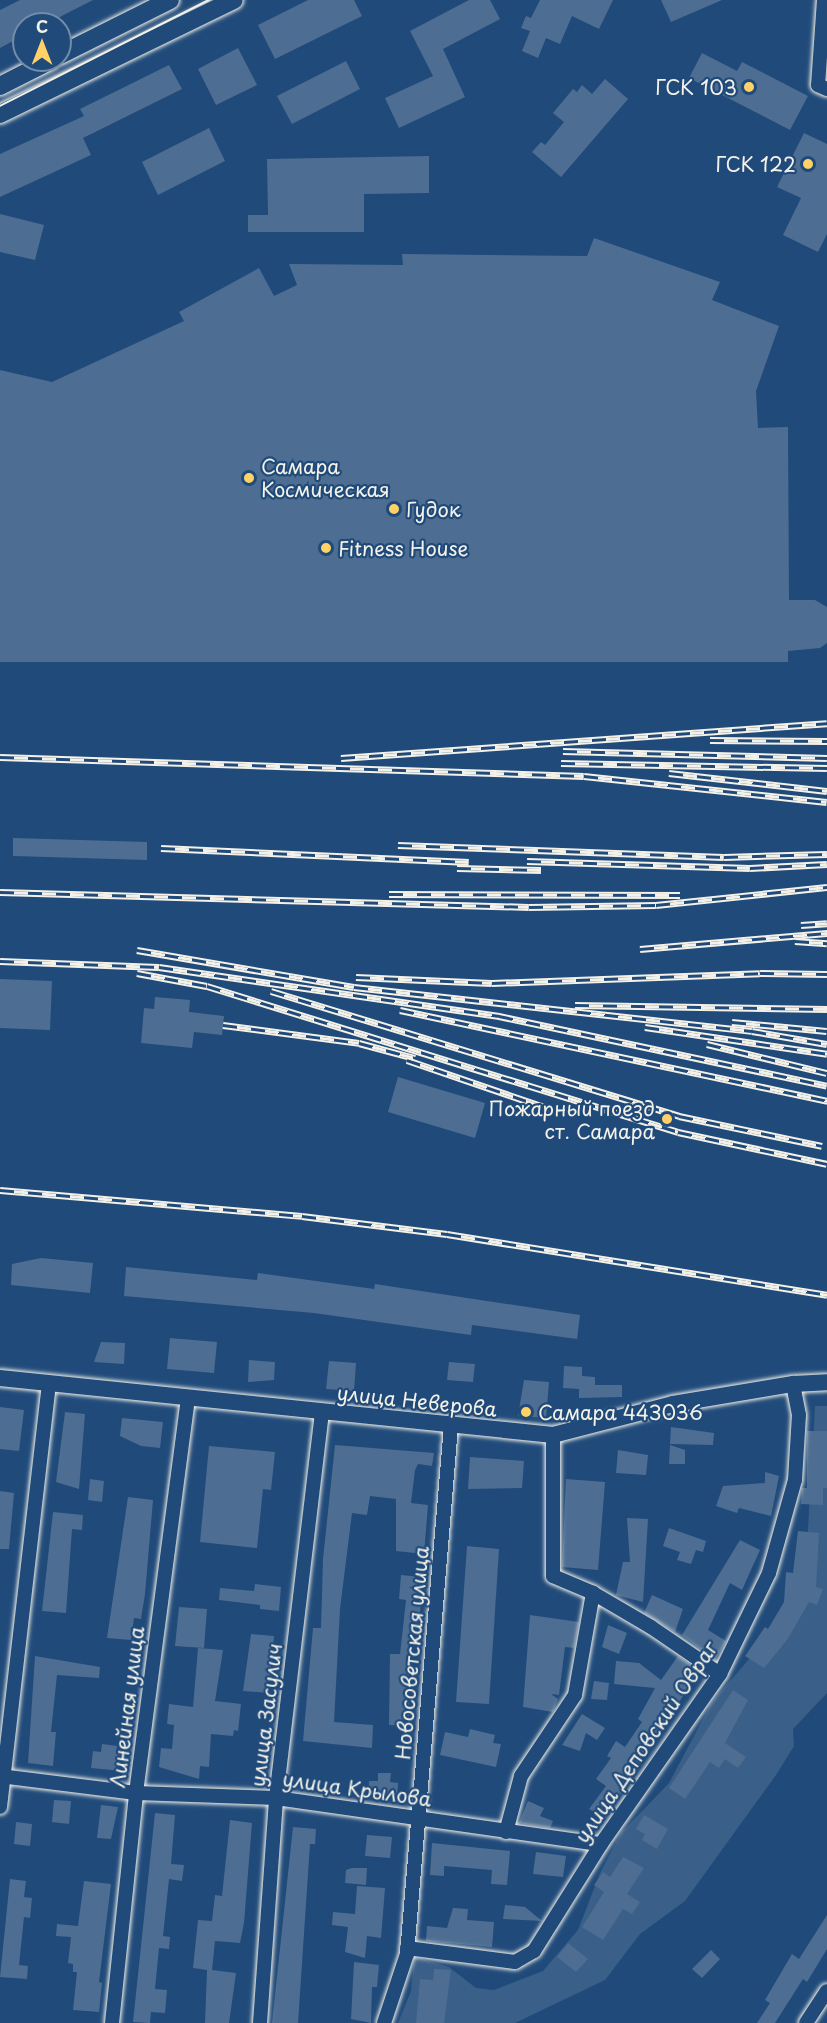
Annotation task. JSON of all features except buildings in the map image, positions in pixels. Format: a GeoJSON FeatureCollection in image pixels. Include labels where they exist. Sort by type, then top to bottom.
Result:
{"type":"FeatureCollection","features":[{"type":"Feature","properties":{"kind":"main road"},"geometry":{"type":"LineString","coordinates":[[72,50],[170,0]]}},
{"type":"Feature","properties":{"kind":"main road"},"geometry":{"type":"LineString","coordinates":[[0,114],[234,0]]}},
{"type":"Feature","properties":{"kind":"main road"},"geometry":{"type":"LineString","coordinates":[[0,86],[27,72]]}},
{"type":"Feature","properties":{"kind":"street"},"geometry":{"type":"LineString","coordinates":[[824,0],[818,85],[827,88]]}},
{"type":"Feature","properties":{"kind":"street","name":"улица Неверова"},"geometry":{"type":"LineString","coordinates":[[0,1377],[322,1413],[553,1435],[673,1404],[793,1384],[827,1382]]}},
{"type":"Feature","properties":{"kind":"street"},"geometry":{"type":"LineString","coordinates":[[0,1807],[49,1383]]}},
{"type":"Feature","properties":{"kind":"street","name":"улица Деповский Овраг"},"geometry":{"type":"LineString","coordinates":[[407,1948],[515,1962],[534,1952],[600,1844],[720,1674],[770,1574],[795,1480],[798,1415],[793,1384]]}},
{"type":"Feature","properties":{"kind":"street","name":"Линейная улица"},"geometry":{"type":"LineString","coordinates":[[112,2023],[136,1793],[188,1397]]}},
{"type":"Feature","properties":{"kind":"street","name":"улица Засулич"},"geometry":{"type":"LineString","coordinates":[[260,2023],[276,1798],[322,1413]]}},
{"type":"Feature","properties":{"kind":"street","name":"Новосоветская улица"},"geometry":{"type":"LineString","coordinates":[[384,2023],[407,1948],[451,1426]]}},
{"type":"Feature","properties":{"kind":"street"},"geometry":{"type":"LineString","coordinates":[[553,1435],[553,1576],[593,1593],[720,1674]]}},
{"type":"Feature","properties":{"kind":"street"},"geometry":{"type":"LineString","coordinates":[[506,1832],[521,1776],[575,1695],[593,1593]]}},
{"type":"Feature","properties":{"kind":"street","name":"улица Крылова"},"geometry":{"type":"LineString","coordinates":[[2,1777],[136,1793],[276,1798],[417,1816],[506,1832],[600,1844]]}},
{"type":"Feature","properties":{"kind":"street"},"geometry":{"type":"LineString","coordinates":[[806,2023],[827,1991]]}},
{"type":"Feature","properties":{"kind":"shaded area"},"geometry":{"type":"Polygon","coordinates":[[[815,1406],[827,1406],[827,1693],[793,1729],[794,1746],[776,1775],[685,1901],[640,1934],[605,1980],[515,2023],[398,2023],[411,1991],[414,1957],[449,1967],[476,1988],[494,1990],[543,1971],[578,1930],[600,1873],[621,1833],[669,1783],[712,1702],[768,1637],[799,1581],[807,1546],[815,1406]]]}},
{"type":"Feature","properties":{"kind":"tram line"},"geometry":{"type":"LineString","coordinates":[[0,106],[209,0]]}},
{"type":"Feature","properties":{"kind":"railway"},"geometry":{"type":"LineString","coordinates":[[341,758],[827,723]]}},
{"type":"Feature","properties":{"kind":"railway"},"geometry":{"type":"LineString","coordinates":[[710,740],[827,741]]}},
{"type":"Feature","properties":{"kind":"railway"},"geometry":{"type":"LineString","coordinates":[[563,751],[827,758]]}},
{"type":"Feature","properties":{"kind":"railway"},"geometry":{"type":"LineString","coordinates":[[0,757],[584,776],[827,802]]}},
{"type":"Feature","properties":{"kind":"railway"},"geometry":{"type":"LineString","coordinates":[[561,763],[827,768]]}},
{"type":"Feature","properties":{"kind":"railway"},"geometry":{"type":"LineString","coordinates":[[669,773],[827,791]]}},
{"type":"Feature","properties":{"kind":"railway"},"geometry":{"type":"LineString","coordinates":[[398,845],[724,857],[827,854]]}},
{"type":"Feature","properties":{"kind":"railway"},"geometry":{"type":"LineString","coordinates":[[161,848],[469,862]]}},
{"type":"Feature","properties":{"kind":"railway"},"geometry":{"type":"LineString","coordinates":[[527,861],[750,868],[827,864]]}},
{"type":"Feature","properties":{"kind":"railway"},"geometry":{"type":"LineString","coordinates":[[457,868],[541,870]]}},
{"type":"Feature","properties":{"kind":"railway"},"geometry":{"type":"LineString","coordinates":[[0,892],[529,907],[656,905],[827,887]]}},
{"type":"Feature","properties":{"kind":"railway"},"geometry":{"type":"LineString","coordinates":[[389,894],[680,895]]}},
{"type":"Feature","properties":{"kind":"railway"},"geometry":{"type":"LineString","coordinates":[[801,925],[827,923]]}},
{"type":"Feature","properties":{"kind":"railway"},"geometry":{"type":"LineString","coordinates":[[640,949],[827,933]]}},
{"type":"Feature","properties":{"kind":"railway"},"geometry":{"type":"LineString","coordinates":[[795,941],[827,943]]}},
{"type":"Feature","properties":{"kind":"railway"},"geometry":{"type":"LineString","coordinates":[[137,950],[354,987],[752,1031],[827,1044]]}},
{"type":"Feature","properties":{"kind":"railway"},"geometry":{"type":"LineString","coordinates":[[0,961],[159,967],[499,1016],[827,1086]]}},
{"type":"Feature","properties":{"kind":"railway"},"geometry":{"type":"LineString","coordinates":[[137,973],[207,986],[678,1132],[827,1164]]}},
{"type":"Feature","properties":{"kind":"railway"},"geometry":{"type":"LineString","coordinates":[[356,977],[492,983],[760,973],[827,974]]}},
{"type":"Feature","properties":{"kind":"railway"},"geometry":{"type":"LineString","coordinates":[[271,991],[679,1116],[822,1146]]}},
{"type":"Feature","properties":{"kind":"railway"},"geometry":{"type":"LineString","coordinates":[[575,1005],[827,1009]]}},
{"type":"Feature","properties":{"kind":"railway"},"geometry":{"type":"LineString","coordinates":[[400,1010],[827,1101]]}},
{"type":"Feature","properties":{"kind":"railway"},"geometry":{"type":"LineString","coordinates":[[732,1022],[827,1031]]}},
{"type":"Feature","properties":{"kind":"railway"},"geometry":{"type":"LineString","coordinates":[[223,1025],[359,1043],[415,1058]]}},
{"type":"Feature","properties":{"kind":"railway"},"geometry":{"type":"LineString","coordinates":[[645,1027],[827,1054]]}},
{"type":"Feature","properties":{"kind":"railway"},"geometry":{"type":"LineString","coordinates":[[707,1044],[827,1073]]}},
{"type":"Feature","properties":{"kind":"railway"},"geometry":{"type":"LineString","coordinates":[[407,1060],[553,1110]]}},
{"type":"Feature","properties":{"kind":"railway"},"geometry":{"type":"LineString","coordinates":[[0,1190],[302,1216],[447,1234],[827,1295]]}},
{"type":"Feature","properties":{"kind":"place","name":"ГСК 103"},"geometry":{"type":"Point","coordinates":[749,87]}},
{"type":"Feature","properties":{"kind":"place","name":"ГСК 122"},"geometry":{"type":"Point","coordinates":[808,164]}},
{"type":"Feature","properties":{"kind":"place","name":"Самара Космическая"},"geometry":{"type":"Point","coordinates":[249,478]}},
{"type":"Feature","properties":{"kind":"place","name":"Гудок"},"geometry":{"type":"Point","coordinates":[394,509]}},
{"type":"Feature","properties":{"kind":"place","name":"Fitness House"},"geometry":{"type":"Point","coordinates":[326,548]}},
{"type":"Feature","properties":{"kind":"place","name":"Пожарный поезд ст. Самара"},"geometry":{"type":"Point","coordinates":[667,1119]}},
{"type":"Feature","properties":{"kind":"place","name":"Самара 443036"},"geometry":{"type":"Point","coordinates":[526,1412]}}]}
